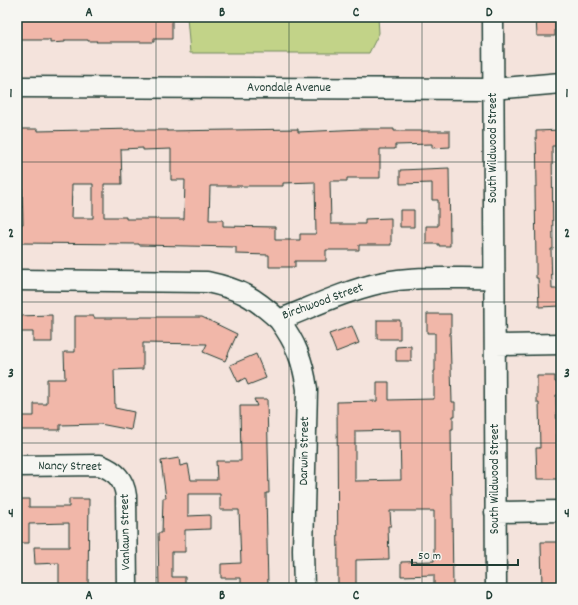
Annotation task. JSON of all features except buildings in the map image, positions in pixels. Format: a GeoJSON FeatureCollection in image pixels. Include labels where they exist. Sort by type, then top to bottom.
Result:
{"type":"FeatureCollection","features":[{"type":"Feature","properties":{"kind":"street","name":"South Wildwood Street"},"geometry":{"type":"LineString","coordinates":[[493,17],[496,588]]}},
{"type":"Feature","properties":{"kind":"street","name":"Avondale Avenue"},"geometry":{"type":"LineString","coordinates":[[17,87],[493,89],[561,83]]}},
{"type":"Feature","properties":{"kind":"street","name":"Birchwood Street"},"geometry":{"type":"LineString","coordinates":[[17,280],[207,282],[229,287],[246,294],[265,306],[279,320],[347,292],[382,282],[411,279],[494,278]]}},
{"type":"Feature","properties":{"kind":"street","name":"Darwin Street"},"geometry":{"type":"LineString","coordinates":[[279,320],[291,337],[299,353],[307,389],[303,550],[304,588]]}},
{"type":"Feature","properties":{"kind":"street"},"geometry":{"type":"LineString","coordinates":[[495,345],[561,344]]}},
{"type":"Feature","properties":{"kind":"street","name":"Nancy Street"},"geometry":{"type":"LineString","coordinates":[[17,466],[100,465],[110,469],[119,477]]}},
{"type":"Feature","properties":{"kind":"street","name":"Vanlawn Street"},"geometry":{"type":"LineString","coordinates":[[119,477],[123,482],[126,496],[127,588]]}},
{"type":"Feature","properties":{"kind":"street"},"geometry":{"type":"LineString","coordinates":[[495,512],[561,511]]}},
{"type":"Feature","properties":{"kind":"green space"},"geometry":{"type":"Polygon","coordinates":[[[187,17],[378,17],[379,33],[369,53],[190,53],[187,17]]]}}]}
